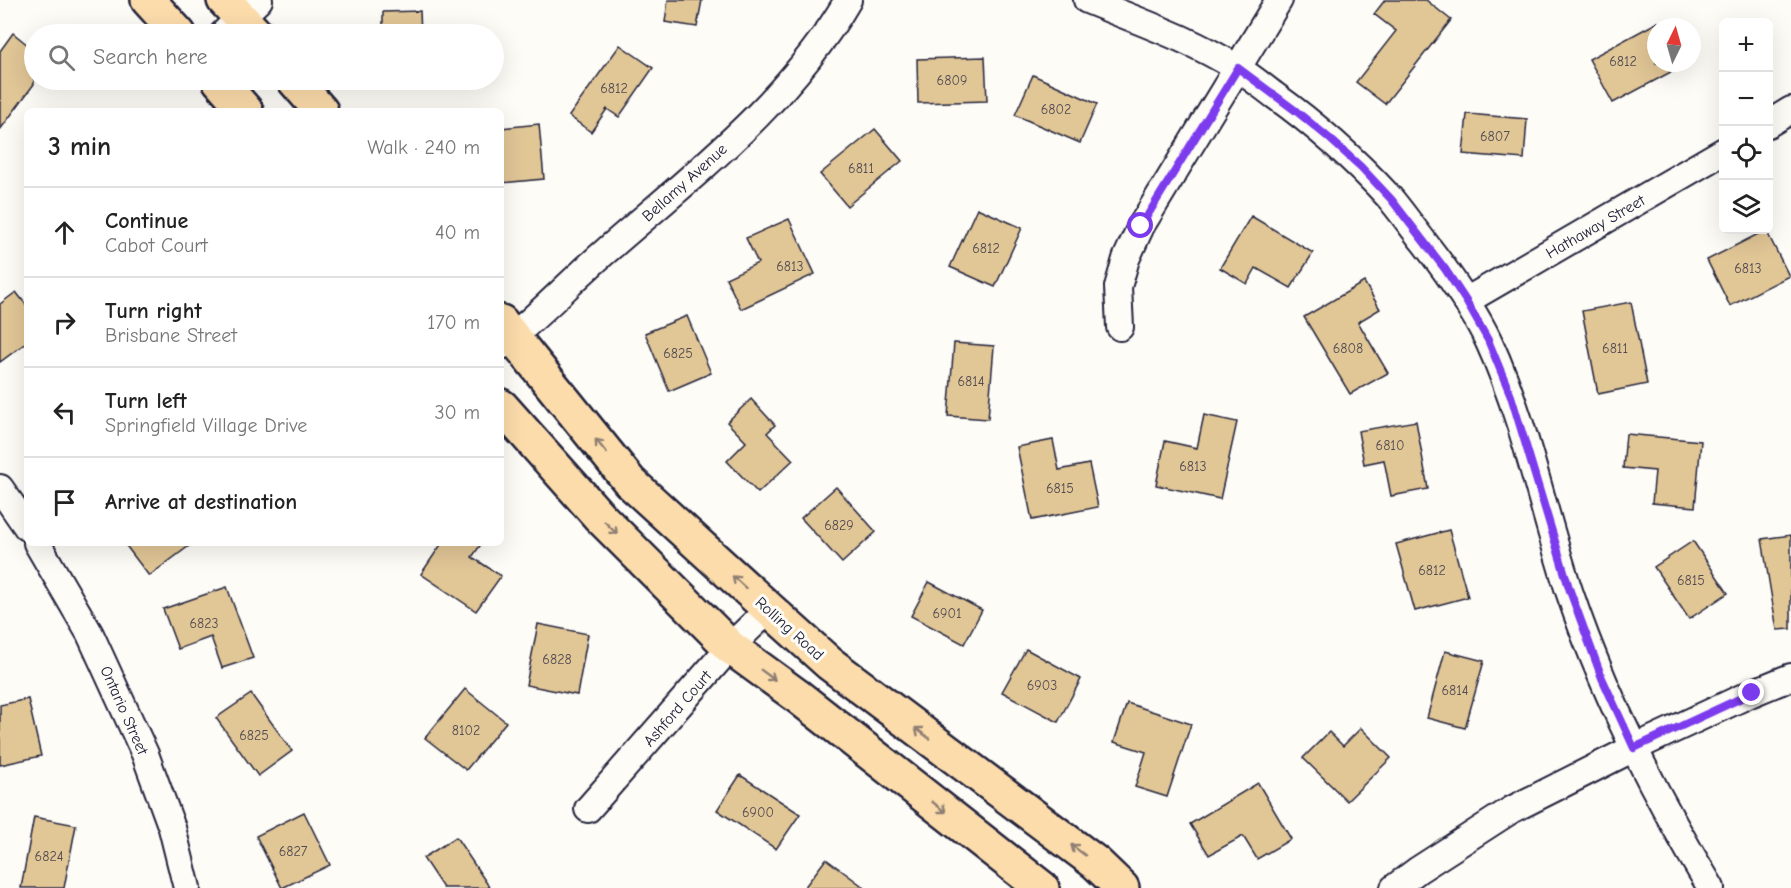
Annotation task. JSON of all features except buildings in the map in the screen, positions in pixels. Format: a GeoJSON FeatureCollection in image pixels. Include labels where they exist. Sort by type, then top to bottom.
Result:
{"type":"FeatureCollection","features":[{"type":"Feature","properties":{"kind":"main road"},"geometry":{"type":"LineString","coordinates":[[148,0],[170,24]]}},
{"type":"Feature","properties":{"kind":"main road"},"geometry":{"type":"LineString","coordinates":[[228,90],[243,108]]}},
{"type":"Feature","properties":{"kind":"main road"},"geometry":{"type":"LineString","coordinates":[[303,90],[318,108]]}},
{"type":"Feature","properties":{"kind":"main road","name":"Rolling Road"},"geometry":{"type":"LineString","coordinates":[[505,335],[630,482],[829,663],[1096,863],[1122,888]]}},
{"type":"Feature","properties":{"kind":"main road"},"geometry":{"type":"LineString","coordinates":[[504,409],[599,516],[730,647],[796,695],[1042,888]]}},
{"type":"Feature","properties":{"kind":"street","name":"Bellamy Avenue"},"geometry":{"type":"LineString","coordinates":[[505,335],[589,266],[774,100],[806,62],[848,0]]}},
{"type":"Feature","properties":{"kind":"street"},"geometry":{"type":"LineString","coordinates":[[1087,0],[1181,39],[1238,68],[1296,111],[1361,167],[1391,199],[1445,269],[1488,340],[1511,396],[1570,591],[1602,678],[1634,748],[1689,853],[1711,888]]}},
{"type":"Feature","properties":{"kind":"street"},"geometry":{"type":"LineString","coordinates":[[1120,327],[1118,287],[1126,258],[1141,226],[1279,0]]}},
{"type":"Feature","properties":{"kind":"street"},"geometry":{"type":"LineString","coordinates":[[1773,121],[1791,110]]}},
{"type":"Feature","properties":{"kind":"street","name":"Hathaway Street"},"geometry":{"type":"LineString","coordinates":[[1466,301],[1719,154]]}},
{"type":"Feature","properties":{"kind":"street"},"geometry":{"type":"LineString","coordinates":[[0,488],[24,523]]}},
{"type":"Feature","properties":{"kind":"street","name":"Ontario Street"},"geometry":{"type":"LineString","coordinates":[[39,546],[90,634],[145,754],[172,828],[187,888]]}},
{"type":"Feature","properties":{"kind":"street","name":"Ashford Court"},"geometry":{"type":"LineString","coordinates":[[588,809],[730,647],[769,609]]}},
{"type":"Feature","properties":{"kind":"street"},"geometry":{"type":"LineString","coordinates":[[1394,888],[1511,810],[1634,748],[1791,677]]}},
{"type":"Feature","properties":{"kind":"route"},"geometry":{"type":"LineString","coordinates":[[1141,226],[1238,68],[1296,111],[1361,167],[1391,199],[1445,269],[1488,340],[1511,396],[1570,591],[1602,678],[1634,748],[1752,693]]}}]}
